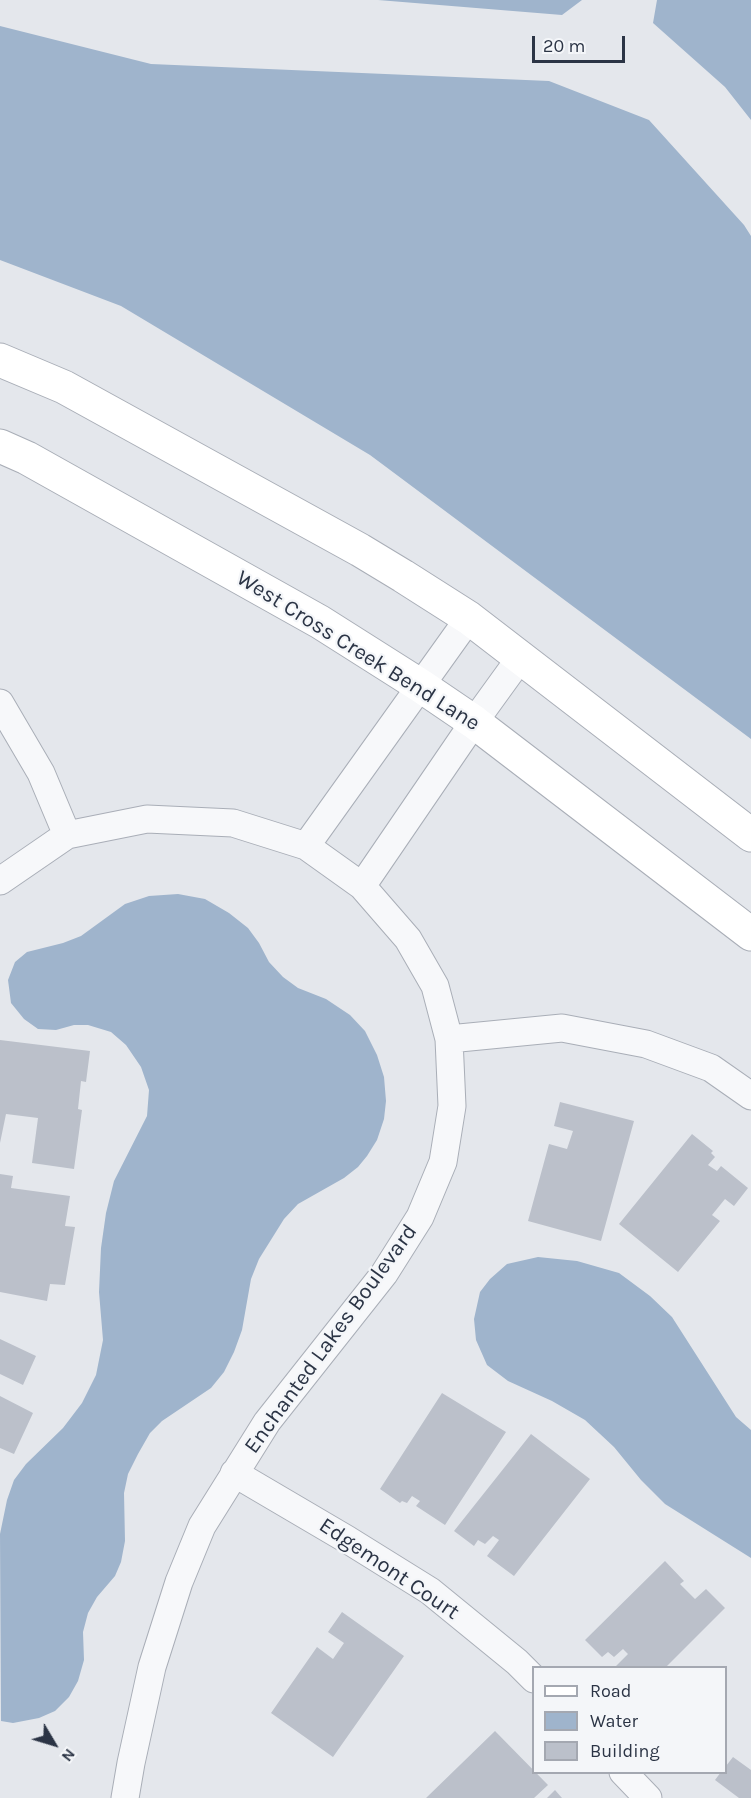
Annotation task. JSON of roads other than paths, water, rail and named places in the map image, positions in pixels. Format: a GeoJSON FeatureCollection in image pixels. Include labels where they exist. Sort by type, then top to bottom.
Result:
{"type":"FeatureCollection","features":[{"type":"Feature","properties":{"kind":"main road"},"geometry":{"type":"LineString","coordinates":[[0,360],[64,387],[340,539],[469,618],[751,835]]}},
{"type":"Feature","properties":{"kind":"main road","name":"West Cross Creek Bend Lane"},"geometry":{"type":"LineString","coordinates":[[0,446],[27,458],[320,622],[421,686],[474,722],[751,934]]}},
{"type":"Feature","properties":{"kind":"street"},"geometry":{"type":"LineString","coordinates":[[306,846],[469,618]]}},
{"type":"Feature","properties":{"kind":"street"},"geometry":{"type":"LineString","coordinates":[[362,886],[521,657]]}},
{"type":"Feature","properties":{"kind":"street"},"geometry":{"type":"LineString","coordinates":[[0,703],[41,773],[67,834],[0,881]]}},
{"type":"Feature","properties":{"kind":"street","name":"Enchanted Lakes Boulevard"},"geometry":{"type":"LineString","coordinates":[[67,834],[147,819],[222,822],[233,823],[306,846],[362,886],[408,939],[435,986],[449,1039],[452,1106],[443,1162],[420,1217],[384,1275],[267,1422],[202,1526],[179,1582],[152,1667],[125,1798]]}},
{"type":"Feature","properties":{"kind":"street"},"geometry":{"type":"LineString","coordinates":[[449,1039],[562,1028],[646,1044],[711,1068],[751,1096]]}},
{"type":"Feature","properties":{"kind":"street","name":"Edgemont Court"},"geometry":{"type":"LineString","coordinates":[[234,1473],[430,1591],[517,1662],[532,1678]]}},
{"type":"Feature","properties":{"kind":"street"},"geometry":{"type":"LineString","coordinates":[[624,1774],[648,1798]]}},
{"type":"Feature","properties":{"kind":"water"},"geometry":{"type":"Polygon","coordinates":[[[378,0],[582,0],[562,15],[378,0]]]}},
{"type":"Feature","properties":{"kind":"water"},"geometry":{"type":"Polygon","coordinates":[[[657,0],[751,0],[751,120],[725,87],[653,23],[657,0]]]}},
{"type":"Feature","properties":{"kind":"water"},"geometry":{"type":"Polygon","coordinates":[[[0,26],[151,64],[549,81],[649,120],[744,225],[751,236],[751,739],[370,455],[121,306],[0,260],[0,26]]]}},
{"type":"Feature","properties":{"kind":"water"},"geometry":{"type":"Polygon","coordinates":[[[178,894],[205,899],[229,913],[248,928],[269,962],[283,977],[298,988],[326,999],[350,1015],[365,1031],[377,1055],[384,1077],[386,1101],[384,1119],[377,1140],[358,1167],[344,1178],[298,1204],[284,1219],[259,1259],[251,1279],[242,1330],[224,1372],[211,1388],[162,1421],[150,1433],[138,1454],[128,1474],[124,1493],[125,1541],[121,1562],[115,1576],[97,1597],[88,1613],[83,1632],[84,1660],[78,1681],[69,1697],[55,1711],[39,1718],[13,1723],[1,1721],[0,1534],[7,1500],[14,1480],[26,1464],[63,1428],[82,1403],[96,1375],[103,1340],[99,1292],[101,1248],[106,1213],[114,1181],[147,1116],[149,1090],[141,1067],[126,1045],[111,1032],[88,1025],[74,1025],[56,1030],[38,1029],[24,1019],[11,1003],[8,980],[15,962],[27,952],[81,936],[125,904],[149,896],[178,894]]]}},
{"type":"Feature","properties":{"kind":"water"},"geometry":{"type":"Polygon","coordinates":[[[538,1257],[577,1261],[619,1273],[650,1296],[672,1317],[736,1417],[751,1430],[751,1558],[665,1504],[641,1480],[614,1447],[585,1420],[552,1401],[508,1381],[487,1365],[476,1340],[474,1319],[480,1292],[490,1279],[507,1264],[538,1257]]]}}]}
